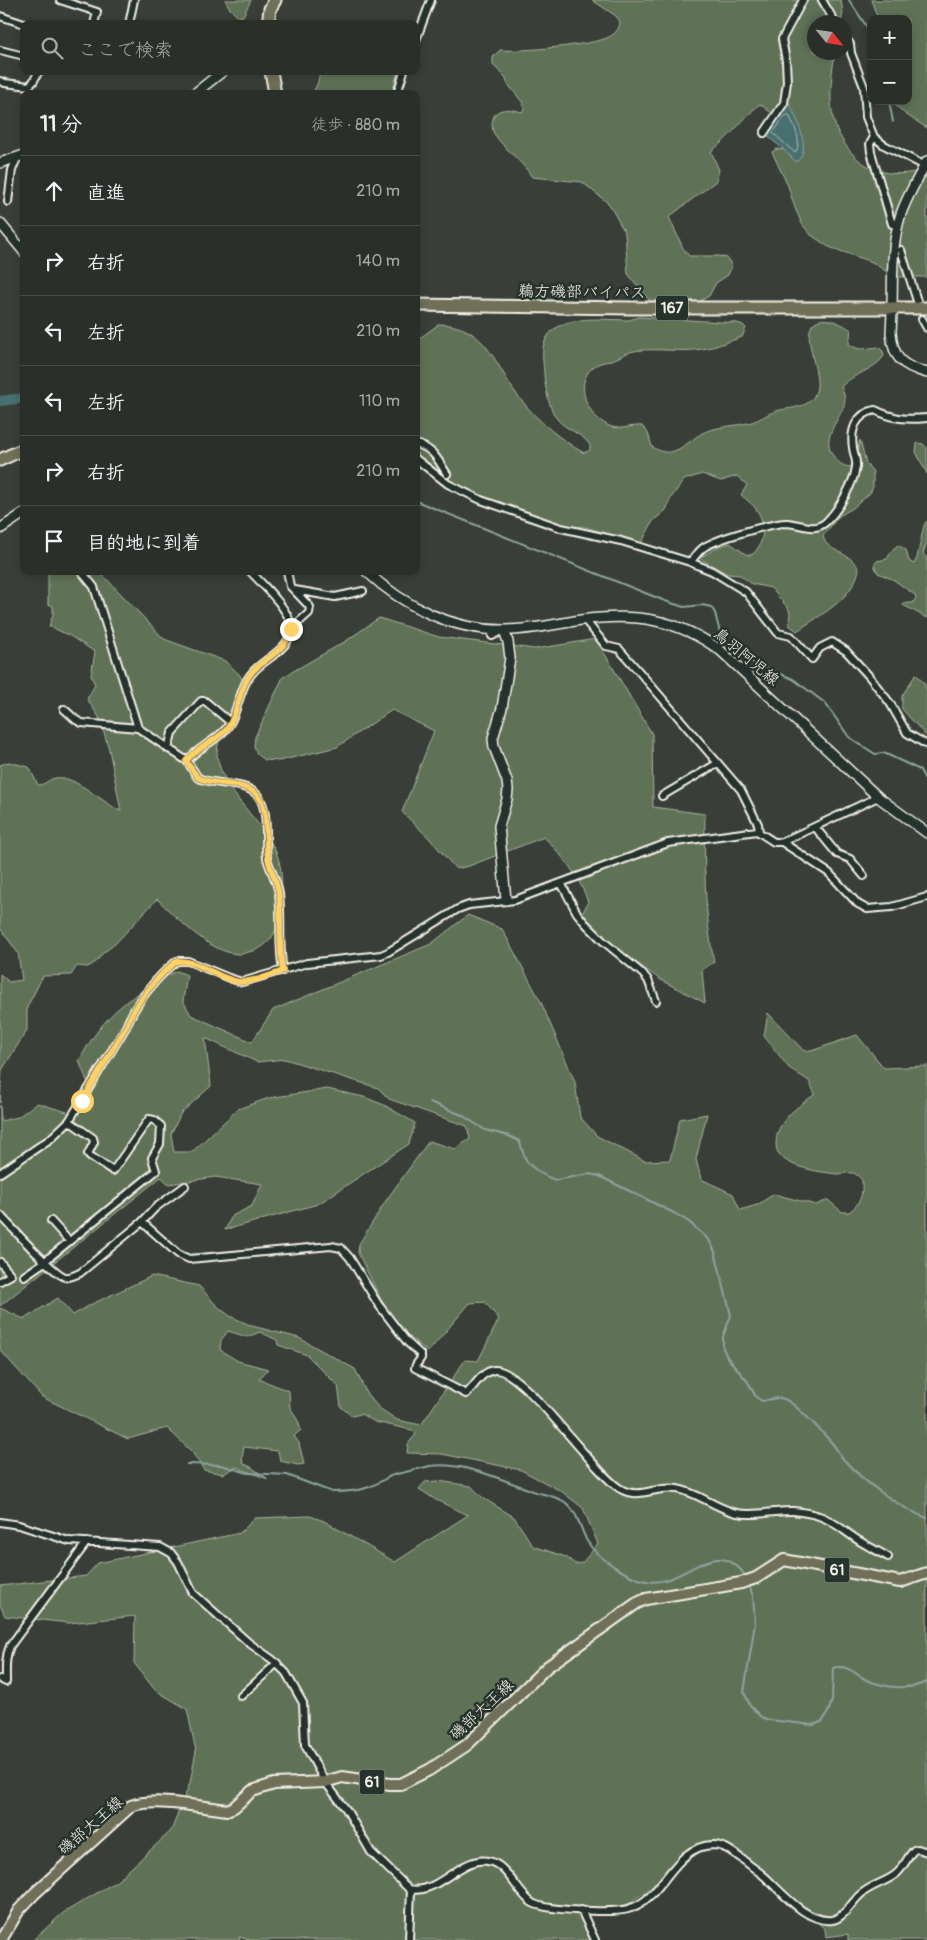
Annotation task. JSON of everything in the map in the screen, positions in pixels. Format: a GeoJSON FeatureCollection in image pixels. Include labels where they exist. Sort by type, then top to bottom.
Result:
{"type":"FeatureCollection","features":[{"type":"Feature","properties":{"kind":"highway"},"geometry":{"type":"LineString","coordinates":[[269,20],[273,4]]}},
{"type":"Feature","properties":{"kind":"highway"},"geometry":{"type":"LineString","coordinates":[[272,75],[274,90]]}},
{"type":"Feature","properties":{"kind":"highway","name":"鵜方磯部バイパス"},"geometry":{"type":"LineString","coordinates":[[420,305],[631,308],[893,308],[925,314]]}},
{"type":"Feature","properties":{"kind":"highway"},"geometry":{"type":"LineString","coordinates":[[0,460],[20,451]]}},
{"type":"Feature","properties":{"kind":"main road"},"geometry":{"type":"LineString","coordinates":[[273,4],[275,8],[282,0]]}},
{"type":"Feature","properties":{"kind":"main road"},"geometry":{"type":"LineString","coordinates":[[199,90],[218,75]]}},
{"type":"Feature","properties":{"kind":"main road"},"geometry":{"type":"LineString","coordinates":[[0,163],[20,157]]}},
{"type":"Feature","properties":{"kind":"main road"},"geometry":{"type":"LineString","coordinates":[[926,163],[908,199],[897,229],[894,249],[891,332],[892,345],[896,354],[907,367],[927,373]]}},
{"type":"Feature","properties":{"kind":"main road"},"geometry":{"type":"LineString","coordinates":[[0,223],[20,247]]}},
{"type":"Feature","properties":{"kind":"main road"},"geometry":{"type":"LineString","coordinates":[[0,529],[20,516]]}},
{"type":"Feature","properties":{"kind":"main road","name":"鳥羽阿児線"},"geometry":{"type":"LineString","coordinates":[[371,575],[398,598],[429,614],[463,624],[504,630],[615,617],[647,618],[680,627],[709,642],[755,681],[878,798],[927,833]]}},
{"type":"Feature","properties":{"kind":"main road"},"geometry":{"type":"LineString","coordinates":[[504,630],[510,658],[502,708],[493,738],[494,747],[505,774],[508,790],[499,826],[506,900]]}},
{"type":"Feature","properties":{"kind":"main road","name":"磯部大王線"},"geometry":{"type":"LineString","coordinates":[[1,1940],[19,1910],[34,1892],[131,1806],[154,1802],[227,1810],[234,1807],[252,1791],[274,1784],[325,1782],[342,1777],[401,1784],[429,1770],[467,1746],[547,1668],[637,1603],[654,1597],[748,1581],[784,1560],[900,1582],[927,1573]]}},
{"type":"Feature","properties":{"kind":"street"},"geometry":{"type":"LineString","coordinates":[[60,0],[97,12],[95,20]]}},
{"type":"Feature","properties":{"kind":"street"},"geometry":{"type":"LineString","coordinates":[[130,20],[134,0]]}},
{"type":"Feature","properties":{"kind":"street"},"geometry":{"type":"LineString","coordinates":[[420,29],[431,0]]}},
{"type":"Feature","properties":{"kind":"street"},"geometry":{"type":"LineString","coordinates":[[822,0],[831,15]]}},
{"type":"Feature","properties":{"kind":"street"},"geometry":{"type":"LineString","coordinates":[[764,133],[784,103],[787,82],[782,39],[801,1]]}},
{"type":"Feature","properties":{"kind":"street"},"geometry":{"type":"LineString","coordinates":[[0,16],[20,23]]}},
{"type":"Feature","properties":{"kind":"street"},"geometry":{"type":"LineString","coordinates":[[0,50],[20,55]]}},
{"type":"Feature","properties":{"kind":"street"},"geometry":{"type":"LineString","coordinates":[[852,56],[864,87],[866,117],[874,137],[884,145],[926,163]]}},
{"type":"Feature","properties":{"kind":"street"},"geometry":{"type":"LineString","coordinates":[[0,81],[29,86],[37,75]]}},
{"type":"Feature","properties":{"kind":"street"},"geometry":{"type":"LineString","coordinates":[[398,90],[403,75]]}},
{"type":"Feature","properties":{"kind":"street"},"geometry":{"type":"LineString","coordinates":[[874,137],[870,144],[871,152],[892,224]]}},
{"type":"Feature","properties":{"kind":"street"},"geometry":{"type":"LineString","coordinates":[[8,202],[12,170],[20,157]]}},
{"type":"Feature","properties":{"kind":"street"},"geometry":{"type":"LineString","coordinates":[[901,250],[917,301]]}},
{"type":"Feature","properties":{"kind":"street"},"geometry":{"type":"LineString","coordinates":[[925,314],[927,328]]}},
{"type":"Feature","properties":{"kind":"street"},"geometry":{"type":"LineString","coordinates":[[690,562],[702,549],[730,535],[786,523],[810,528],[824,524],[834,512],[853,478],[857,462],[853,447],[853,433],[863,413],[874,410],[886,416],[905,420],[927,418]]}},
{"type":"Feature","properties":{"kind":"street"},"geometry":{"type":"LineString","coordinates":[[420,445],[429,448],[433,452],[447,474]]}},
{"type":"Feature","properties":{"kind":"street"},"geometry":{"type":"LineString","coordinates":[[420,462],[448,484],[481,500],[561,528],[621,541],[690,562],[712,571],[746,592],[778,633],[790,636],[812,658],[825,644],[832,642],[842,648],[868,675],[890,703],[906,733],[927,745]]}},
{"type":"Feature","properties":{"kind":"street"},"geometry":{"type":"LineString","coordinates":[[84,575],[94,587],[138,728]]}},
{"type":"Feature","properties":{"kind":"street"},"geometry":{"type":"LineString","coordinates":[[253,575],[284,610],[291,629]]}},
{"type":"Feature","properties":{"kind":"street"},"geometry":{"type":"LineString","coordinates":[[186,761],[226,730],[245,684],[253,671],[280,649],[291,629],[310,610],[309,605],[289,583],[288,575]]}},
{"type":"Feature","properties":{"kind":"street"},"geometry":{"type":"LineString","coordinates":[[294,589],[335,598],[363,591]]}},
{"type":"Feature","properties":{"kind":"street"},"geometry":{"type":"LineString","coordinates":[[585,620],[606,646],[619,650],[631,662],[743,793],[758,824],[759,832]]}},
{"type":"Feature","properties":{"kind":"street"},"geometry":{"type":"LineString","coordinates":[[492,636],[504,630]]}},
{"type":"Feature","properties":{"kind":"street"},"geometry":{"type":"LineString","coordinates":[[168,750],[172,733],[201,701],[205,701],[230,722]]}},
{"type":"Feature","properties":{"kind":"street"},"geometry":{"type":"LineString","coordinates":[[64,709],[82,723],[138,728],[186,761],[198,778],[248,789],[257,794],[264,811],[268,858],[279,894],[280,952],[283,971]]}},
{"type":"Feature","properties":{"kind":"street"},"geometry":{"type":"LineString","coordinates":[[662,796],[718,763]]}},
{"type":"Feature","properties":{"kind":"street"},"geometry":{"type":"LineString","coordinates":[[0,1173],[50,1139],[69,1121],[126,1027],[131,1014],[140,1000],[177,961],[188,961],[242,982],[322,960],[380,955],[458,909],[469,905],[515,900],[668,843],[759,832],[774,842],[782,842],[878,798]]}},
{"type":"Feature","properties":{"kind":"street"},"geometry":{"type":"LineString","coordinates":[[815,827],[837,854],[850,859],[864,876]]}},
{"type":"Feature","properties":{"kind":"street"},"geometry":{"type":"LineString","coordinates":[[782,842],[829,872],[858,904],[867,909],[898,906],[927,897]]}},
{"type":"Feature","properties":{"kind":"street"},"geometry":{"type":"LineString","coordinates":[[561,883],[577,913],[585,923],[603,941],[643,974],[651,986],[656,1001]]}},
{"type":"Feature","properties":{"kind":"street"},"geometry":{"type":"LineString","coordinates":[[24,1276],[156,1171],[152,1158],[161,1139],[161,1126],[154,1120],[149,1119],[113,1171],[88,1154],[94,1142],[93,1138],[69,1121]]}},
{"type":"Feature","properties":{"kind":"street"},"geometry":{"type":"LineString","coordinates":[[0,1214],[45,1261],[65,1277],[71,1277],[80,1273],[142,1222],[155,1208],[186,1186]]}},
{"type":"Feature","properties":{"kind":"street"},"geometry":{"type":"LineString","coordinates":[[51,1222],[69,1241]]}},
{"type":"Feature","properties":{"kind":"street"},"geometry":{"type":"LineString","coordinates":[[142,1222],[178,1254],[189,1259],[331,1246],[341,1248],[350,1258],[378,1304],[407,1342],[421,1355],[415,1368],[466,1394],[482,1376],[490,1371],[499,1370],[512,1376],[610,1480],[622,1490],[638,1494],[672,1488],[684,1490],[735,1513],[749,1515],[790,1511],[820,1516],[888,1557]]}},
{"type":"Feature","properties":{"kind":"street"},"geometry":{"type":"LineString","coordinates":[[0,1262],[11,1274],[0,1281]]}},
{"type":"Feature","properties":{"kind":"street"},"geometry":{"type":"LineString","coordinates":[[0,1522],[19,1525],[69,1541],[160,1547],[171,1553],[178,1562],[193,1593],[286,1673],[302,1703],[306,1745],[325,1782],[346,1809],[371,1852],[411,1890],[426,1889],[477,1862],[490,1861],[504,1869],[514,1884],[532,1904],[581,1910],[619,1911],[635,1907],[650,1897],[673,1868],[693,1850],[712,1845],[734,1852],[764,1876],[795,1906],[811,1916],[822,1920],[832,1920],[840,1916],[870,1887],[896,1874],[914,1850],[918,1849],[927,1852]]}},
{"type":"Feature","properties":{"kind":"street"},"geometry":{"type":"LineString","coordinates":[[0,1678],[6,1682],[7,1652],[10,1646],[87,1542]]}},
{"type":"Feature","properties":{"kind":"street"},"geometry":{"type":"LineString","coordinates":[[241,1696],[276,1664]]}},
{"type":"Feature","properties":{"kind":"street"},"geometry":{"type":"LineString","coordinates":[[409,1940],[411,1890]]}},
{"type":"Feature","properties":{"kind":"street"},"geometry":{"type":"LineString","coordinates":[[581,1910],[595,1940]]}},
{"type":"Feature","properties":{"kind":"green space"},"geometry":{"type":"Polygon","coordinates":[[[225,0],[251,0],[243,16],[238,17],[225,0]]]}},
{"type":"Feature","properties":{"kind":"green space"},"geometry":{"type":"Polygon","coordinates":[[[592,0],[841,0],[843,15],[807,15],[807,60],[834,60],[831,92],[832,113],[838,132],[854,156],[864,164],[886,173],[899,174],[927,169],[927,277],[895,277],[872,262],[829,247],[811,235],[802,224],[788,186],[772,152],[777,149],[787,150],[774,115],[760,104],[711,151],[719,170],[716,181],[669,217],[683,248],[689,256],[719,256],[727,258],[732,266],[728,275],[716,283],[709,296],[695,304],[650,301],[628,274],[625,233],[609,204],[582,182],[532,177],[524,166],[499,141],[492,124],[494,115],[499,111],[513,110],[522,112],[524,109],[523,103],[507,83],[506,78],[493,65],[493,57],[500,50],[556,47],[601,40],[617,31],[620,22],[616,16],[592,0]]]}},
{"type":"Feature","properties":{"kind":"green space"},"geometry":{"type":"Polygon","coordinates":[[[871,0],[927,0],[927,128],[905,114],[895,105],[912,105],[912,15],[877,15],[871,0]]]}},
{"type":"Feature","properties":{"kind":"green space"},"geometry":{"type":"Polygon","coordinates":[[[319,75],[397,75],[393,90],[314,90],[319,75]]]}},
{"type":"Feature","properties":{"kind":"green space"},"geometry":{"type":"Polygon","coordinates":[[[639,317],[737,323],[746,328],[742,337],[713,347],[630,352],[598,364],[590,371],[585,379],[585,398],[595,416],[603,423],[612,427],[642,426],[648,433],[652,447],[665,452],[679,449],[707,431],[752,422],[778,410],[801,406],[810,401],[817,388],[817,379],[809,337],[811,328],[819,320],[834,321],[851,330],[849,344],[856,348],[878,347],[883,351],[884,356],[880,361],[851,378],[841,387],[845,401],[844,406],[829,437],[830,450],[834,457],[841,464],[850,467],[855,461],[860,440],[866,463],[873,472],[873,487],[870,493],[853,508],[839,516],[823,536],[829,546],[851,559],[859,570],[850,590],[834,606],[797,631],[789,625],[790,613],[788,608],[771,588],[752,584],[740,575],[728,574],[699,558],[720,546],[730,543],[747,555],[751,555],[759,547],[763,529],[761,517],[754,507],[741,495],[747,485],[737,476],[721,481],[702,474],[684,480],[671,498],[666,510],[653,521],[641,544],[585,527],[559,525],[466,491],[443,477],[420,458],[420,338],[439,324],[456,326],[470,332],[481,341],[513,389],[529,409],[551,430],[584,453],[590,450],[590,445],[587,441],[561,423],[551,409],[544,375],[544,344],[549,334],[568,322],[593,319],[629,320],[639,317]]]}},
{"type":"Feature","properties":{"kind":"green space"},"geometry":{"type":"Polygon","coordinates":[[[917,443],[923,444],[927,448],[927,474],[916,452],[917,443]]]}},
{"type":"Feature","properties":{"kind":"green space"},"geometry":{"type":"Polygon","coordinates":[[[927,521],[927,541],[923,554],[927,558],[927,618],[903,605],[903,603],[913,603],[916,598],[915,595],[894,580],[878,573],[874,565],[877,561],[887,559],[898,545],[906,550],[909,561],[914,564],[924,525],[927,521]]]}},
{"type":"Feature","properties":{"kind":"green space"},"geometry":{"type":"Polygon","coordinates":[[[48,575],[103,575],[164,639],[225,661],[239,674],[244,682],[245,695],[226,726],[218,744],[218,761],[230,788],[274,848],[281,868],[281,896],[278,923],[274,933],[268,942],[259,949],[238,954],[216,948],[194,933],[157,899],[96,962],[88,967],[77,966],[71,975],[43,976],[27,1007],[27,1030],[2,1070],[0,1103],[0,974],[9,982],[22,980],[18,953],[0,928],[0,765],[9,762],[29,767],[38,785],[55,778],[71,780],[121,811],[109,749],[99,717],[87,699],[95,685],[91,675],[95,652],[70,636],[49,626],[53,615],[53,606],[48,604],[48,575]]]}},
{"type":"Feature","properties":{"kind":"green space"},"geometry":{"type":"Polygon","coordinates":[[[379,618],[439,637],[535,649],[596,639],[652,734],[653,807],[705,814],[705,888],[714,962],[702,970],[705,1003],[661,980],[578,922],[588,902],[585,893],[570,867],[544,837],[469,866],[456,869],[430,839],[402,812],[434,731],[392,710],[337,747],[279,761],[265,760],[257,754],[254,746],[255,737],[283,677],[346,641],[379,618]]]}},
{"type":"Feature","properties":{"kind":"green space"},"geometry":{"type":"Polygon","coordinates":[[[916,674],[924,683],[927,692],[927,737],[902,709],[902,696],[916,674]]]}},
{"type":"Feature","properties":{"kind":"green space"},"geometry":{"type":"Polygon","coordinates":[[[468,915],[502,929],[541,1002],[575,1082],[580,1117],[597,1136],[645,1161],[670,1160],[680,1119],[707,1114],[696,1159],[701,1179],[733,1194],[740,1210],[757,1205],[774,1194],[816,1205],[828,1200],[842,1212],[849,1212],[859,1202],[862,1190],[862,1180],[856,1174],[837,1174],[810,1170],[790,1163],[778,1152],[776,1144],[777,1135],[784,1121],[795,1109],[815,1094],[809,1081],[789,1068],[764,1036],[768,1013],[804,1051],[817,1049],[857,1035],[884,1068],[927,1066],[927,1940],[848,1940],[848,1934],[826,1937],[825,1929],[732,1847],[708,1846],[627,1905],[585,1909],[599,1940],[250,1940],[239,1937],[240,1940],[33,1940],[63,1913],[117,1881],[171,1831],[190,1783],[196,1751],[187,1709],[155,1690],[134,1663],[135,1616],[69,1623],[5,1616],[0,1605],[0,1586],[86,1576],[98,1563],[240,1533],[255,1518],[310,1516],[324,1521],[395,1562],[468,1515],[436,1500],[419,1489],[425,1482],[438,1481],[471,1486],[483,1498],[514,1517],[533,1546],[566,1557],[575,1564],[582,1563],[598,1544],[583,1508],[561,1491],[521,1470],[442,1454],[407,1453],[408,1444],[416,1434],[412,1430],[375,1422],[361,1414],[352,1416],[341,1407],[338,1386],[307,1355],[278,1345],[277,1340],[260,1332],[247,1337],[228,1331],[221,1340],[220,1350],[238,1361],[268,1369],[259,1379],[289,1391],[290,1407],[301,1430],[294,1436],[299,1443],[304,1464],[298,1465],[280,1461],[278,1451],[244,1447],[242,1459],[244,1464],[268,1479],[236,1467],[223,1474],[204,1470],[192,1452],[167,1428],[128,1439],[42,1397],[0,1350],[0,1308],[24,1319],[58,1298],[73,1315],[152,1276],[199,1286],[217,1306],[230,1316],[252,1326],[299,1338],[355,1369],[367,1394],[379,1408],[397,1420],[421,1425],[465,1360],[478,1361],[499,1319],[485,1302],[470,1303],[428,1352],[392,1322],[358,1253],[359,1244],[387,1199],[429,1141],[455,1149],[470,1139],[467,1126],[389,1099],[378,1088],[285,1059],[257,1062],[205,1038],[211,1086],[181,1113],[171,1134],[174,1152],[192,1152],[238,1109],[269,1098],[327,1089],[364,1097],[384,1105],[415,1123],[409,1144],[318,1204],[225,1230],[232,1216],[252,1206],[262,1184],[215,1177],[169,1184],[161,1177],[0,1306],[0,1105],[1,1121],[18,1117],[37,1103],[77,1115],[92,1093],[79,1061],[89,1044],[120,1007],[177,971],[187,975],[183,1001],[191,1015],[252,1042],[273,1010],[431,944],[468,915]]]}},
{"type":"Feature","properties":{"kind":"water"},"geometry":{"type":"Polygon","coordinates":[[[789,103],[799,124],[803,142],[801,157],[796,162],[766,135],[789,103]]]}},
{"type":"Feature","properties":{"kind":"waterway"},"geometry":{"type":"LineString","coordinates":[[849,0],[867,27]]}},
{"type":"Feature","properties":{"kind":"waterway"},"geometry":{"type":"LineString","coordinates":[[890,105],[893,122]]}},
{"type":"Feature","properties":{"kind":"waterway"},"geometry":{"type":"LineString","coordinates":[[0,401],[20,398]]}},
{"type":"Feature","properties":{"kind":"waterway"},"geometry":{"type":"LineString","coordinates":[[420,503],[665,601],[684,607],[702,605],[711,607],[715,613],[721,637],[731,648],[750,661],[793,679],[825,703],[849,737],[875,754],[884,753],[920,770],[927,783]]}},
{"type":"Feature","properties":{"kind":"waterway"},"geometry":{"type":"LineString","coordinates":[[430,1102],[462,1115],[485,1130],[509,1136],[519,1141],[528,1163],[548,1177],[556,1180],[589,1174],[599,1176],[689,1222],[709,1240],[715,1252],[731,1315],[723,1337],[723,1348],[727,1357],[748,1382],[756,1397],[762,1401],[773,1398],[789,1401],[816,1426],[832,1443],[843,1459],[862,1478],[894,1501],[927,1518]]}},
{"type":"Feature","properties":{"kind":"waterway"},"geometry":{"type":"LineString","coordinates":[[187,1464],[221,1465],[248,1473],[287,1475],[332,1492],[365,1488],[393,1475],[430,1466],[447,1465],[473,1470],[565,1502],[576,1515],[587,1541],[598,1554],[613,1566],[638,1579],[660,1581],[674,1577],[711,1560],[723,1559],[735,1565],[747,1578]]}},
{"type":"Feature","properties":{"kind":"waterway"},"geometry":{"type":"LineString","coordinates":[[749,1585],[753,1596],[755,1623],[744,1692],[750,1706],[761,1717],[769,1720],[813,1725],[823,1721],[832,1700],[833,1668],[843,1667],[869,1681],[883,1685],[906,1687],[927,1682]]}},
{"type":"Feature","properties":{"kind":"route"},"geometry":{"type":"LineString","coordinates":[[82,1101],[140,1000],[177,961],[188,961],[235,981],[242,982],[283,971],[280,952],[279,894],[268,858],[264,811],[260,800],[257,794],[248,789],[198,778],[186,761],[190,756],[226,730],[232,719],[241,692],[253,671],[280,649],[291,629]]}}]}
